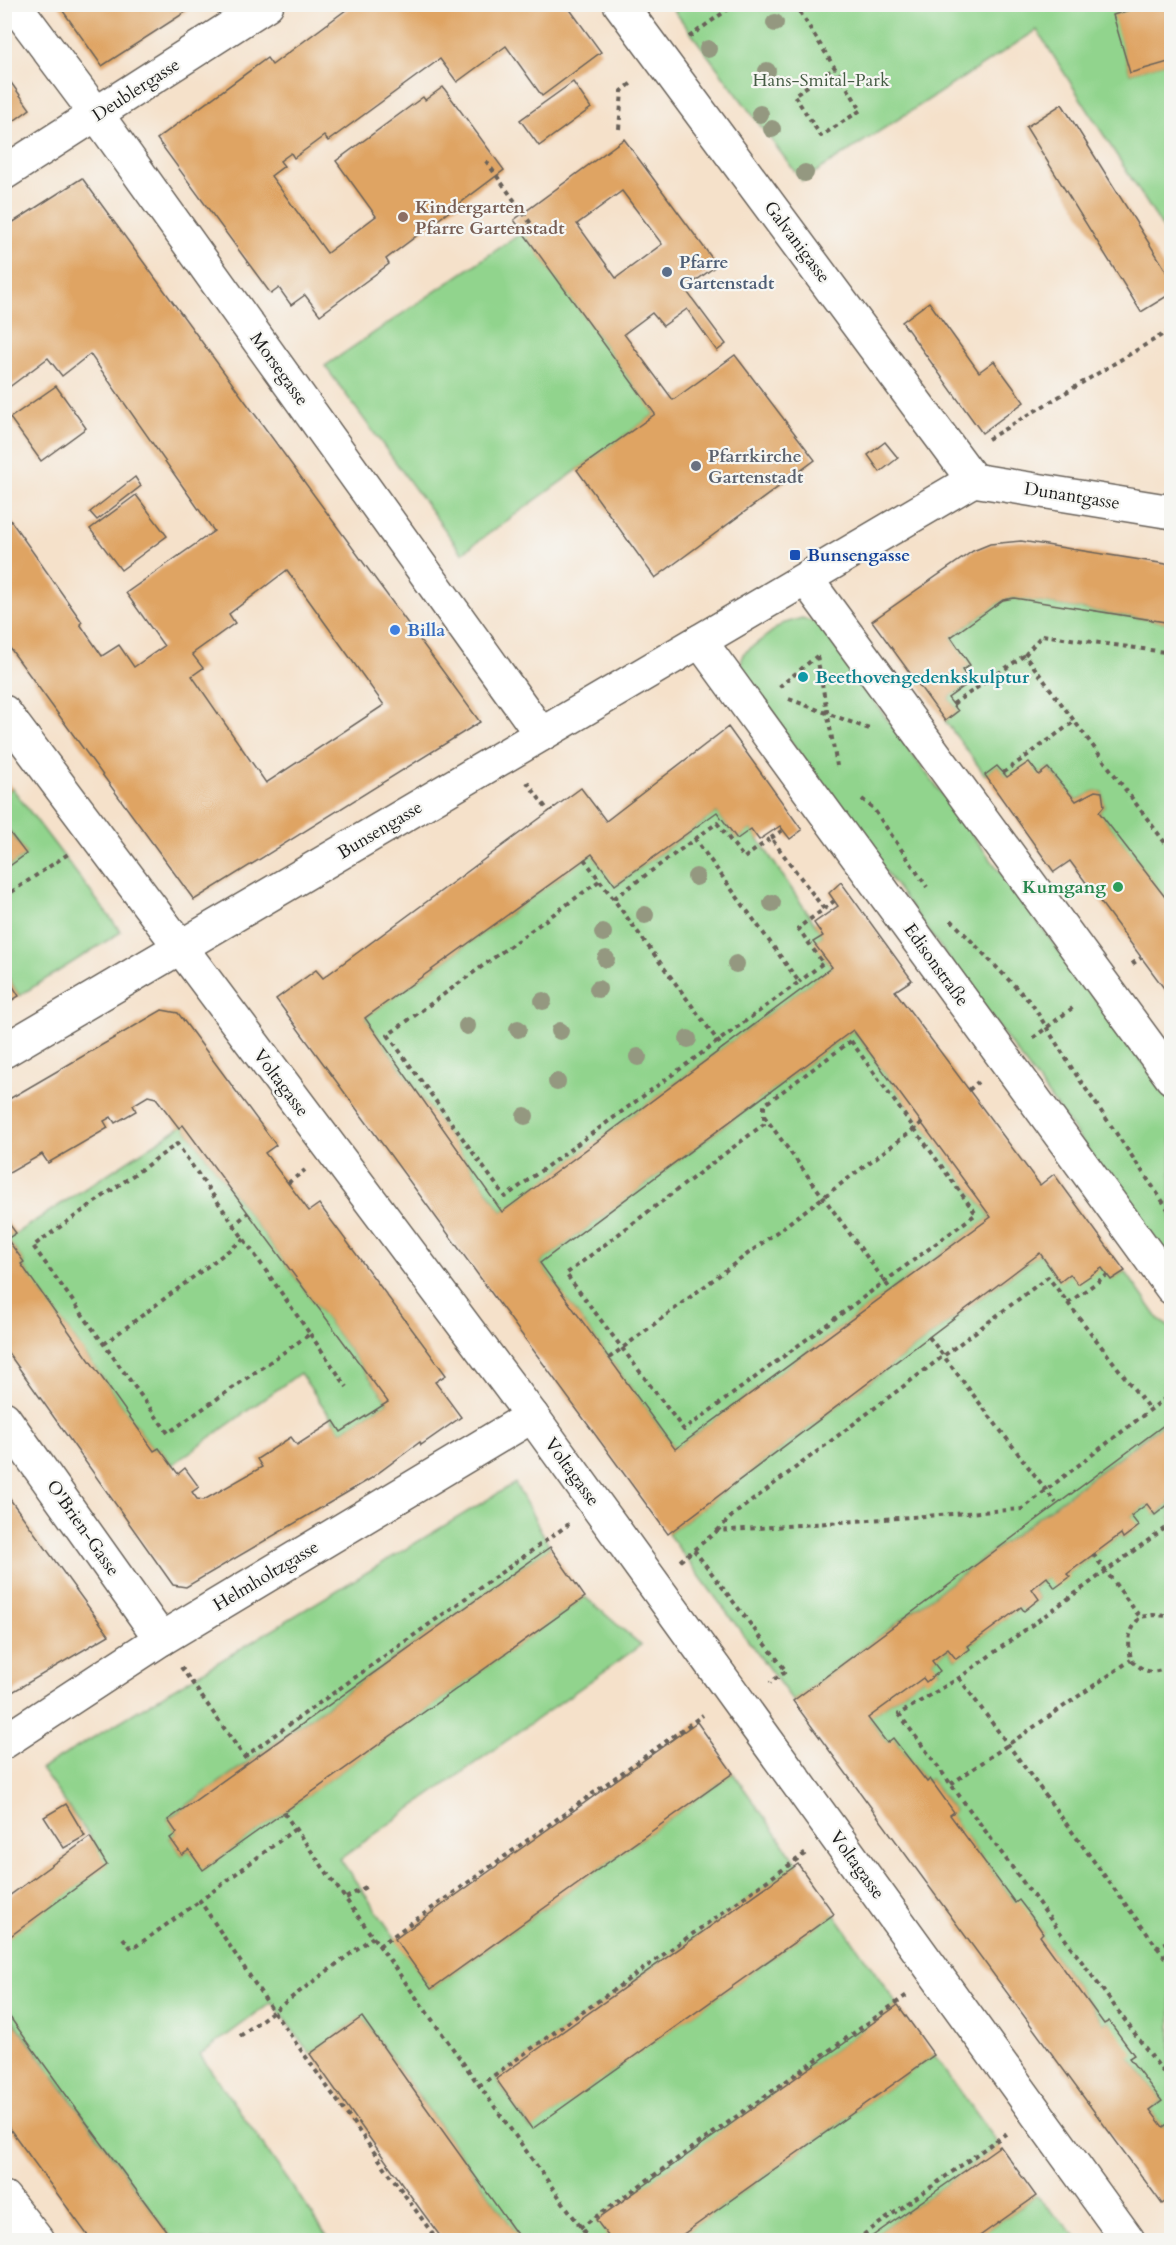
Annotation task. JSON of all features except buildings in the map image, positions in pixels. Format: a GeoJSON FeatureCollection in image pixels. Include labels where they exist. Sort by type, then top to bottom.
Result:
{"type":"FeatureCollection","features":[{"type":"Feature","properties":{"kind":"street","name":"Morsegasse"},"geometry":{"type":"LineString","coordinates":[[14,4],[97,115],[541,735]]}},
{"type":"Feature","properties":{"kind":"street","name":"Deublergasse"},"geometry":{"type":"LineString","coordinates":[[4,174],[267,4]]}},
{"type":"Feature","properties":{"kind":"street","name":"Galvanigasse"},"geometry":{"type":"LineString","coordinates":[[620,4],[964,469]]}},
{"type":"Feature","properties":{"kind":"street","name":"Dunantgasse"},"geometry":{"type":"LineString","coordinates":[[964,469],[1059,494],[1172,512]]}},
{"type":"Feature","properties":{"kind":"street","name":"Bunsengasse"},"geometry":{"type":"LineString","coordinates":[[4,1051],[806,579],[964,469]]}},
{"type":"Feature","properties":{"kind":"street"},"geometry":{"type":"LineString","coordinates":[[806,579],[1172,1078]]}},
{"type":"Feature","properties":{"kind":"street","name":"Edisonstraße"},"geometry":{"type":"LineString","coordinates":[[700,641],[760,701],[830,819],[1172,1288]]}},
{"type":"Feature","properties":{"kind":"street","name":"Voltagasse"},"geometry":{"type":"LineString","coordinates":[[4,712],[532,1416],[1128,2241]]}},
{"type":"Feature","properties":{"kind":"street","name":"Helmholtzgasse"},"geometry":{"type":"LineString","coordinates":[[4,1742],[161,1639],[532,1416]]}},
{"type":"Feature","properties":{"kind":"street","name":"O'Brien-Gasse"},"geometry":{"type":"LineString","coordinates":[[4,1418],[161,1639]]}},
{"type":"Feature","properties":{"kind":"street"},"geometry":{"type":"LineString","coordinates":[[4,2198],[37,2241]]}},
{"type":"Feature","properties":{"kind":"path"},"geometry":{"type":"LineString","coordinates":[[723,4],[727,10]]}},
{"type":"Feature","properties":{"kind":"path"},"geometry":{"type":"LineString","coordinates":[[689,37],[727,10],[740,4]]}},
{"type":"Feature","properties":{"kind":"path"},"geometry":{"type":"LineString","coordinates":[[795,4],[835,68],[861,110],[821,136],[794,95],[835,68]]}},
{"type":"Feature","properties":{"kind":"path"},"geometry":{"type":"LineString","coordinates":[[619,129],[622,91],[635,80]]}},
{"type":"Feature","properties":{"kind":"path"},"geometry":{"type":"LineString","coordinates":[[486,161],[534,228]]}},
{"type":"Feature","properties":{"kind":"path"},"geometry":{"type":"LineString","coordinates":[[964,469],[1172,329]]}},
{"type":"Feature","properties":{"kind":"path"},"geometry":{"type":"LineString","coordinates":[[760,701],[845,633]]}},
{"type":"Feature","properties":{"kind":"path"},"geometry":{"type":"LineString","coordinates":[[953,704],[1025,655],[1042,635],[1172,653]]}},
{"type":"Feature","properties":{"kind":"path"},"geometry":{"type":"LineString","coordinates":[[1025,655],[1172,852]]}},
{"type":"Feature","properties":{"kind":"path"},"geometry":{"type":"LineString","coordinates":[[817,656],[840,782],[830,819]]}},
{"type":"Feature","properties":{"kind":"path"},"geometry":{"type":"LineString","coordinates":[[760,701],[827,713],[904,743],[919,731]]}},
{"type":"Feature","properties":{"kind":"path"},"geometry":{"type":"LineString","coordinates":[[1003,773],[1076,721]]}},
{"type":"Feature","properties":{"kind":"path"},"geometry":{"type":"LineString","coordinates":[[856,795],[873,808],[929,890]]}},
{"type":"Feature","properties":{"kind":"path"},"geometry":{"type":"LineString","coordinates":[[613,899],[717,823],[744,858],[783,830]]}},
{"type":"Feature","properties":{"kind":"path"},"geometry":{"type":"LineString","coordinates":[[4,897],[96,835]]}},
{"type":"Feature","properties":{"kind":"path"},"geometry":{"type":"LineString","coordinates":[[771,838],[825,909]]}},
{"type":"Feature","properties":{"kind":"path"},"geometry":{"type":"LineString","coordinates":[[695,839],[799,982]]}},
{"type":"Feature","properties":{"kind":"path"},"geometry":{"type":"LineString","coordinates":[[584,860],[723,1048]]}},
{"type":"Feature","properties":{"kind":"path"},"geometry":{"type":"LineString","coordinates":[[599,880],[388,1035],[505,1197],[823,963],[798,928],[834,901]]}},
{"type":"Feature","properties":{"kind":"path"},"geometry":{"type":"LineString","coordinates":[[948,917],[1032,1004],[1172,1215]]}},
{"type":"Feature","properties":{"kind":"path"},"geometry":{"type":"LineString","coordinates":[[1005,1060],[1103,984]]}},
{"type":"Feature","properties":{"kind":"path"},"geometry":{"type":"LineString","coordinates":[[759,1099],[764,1105],[764,1124],[566,1274],[684,1430],[976,1214],[851,1041],[764,1105]]}},
{"type":"Feature","properties":{"kind":"path"},"geometry":{"type":"LineString","coordinates":[[764,1115],[891,1290]]}},
{"type":"Feature","properties":{"kind":"path"},"geometry":{"type":"LineString","coordinates":[[609,1358],[922,1123]]}},
{"type":"Feature","properties":{"kind":"path"},"geometry":{"type":"LineString","coordinates":[[310,1334],[168,1433],[33,1246],[177,1143],[234,1224],[244,1239],[310,1334],[347,1388]]}},
{"type":"Feature","properties":{"kind":"path"},"geometry":{"type":"LineString","coordinates":[[234,1224],[248,1213]]}},
{"type":"Feature","properties":{"kind":"path"},"geometry":{"type":"LineString","coordinates":[[104,1344],[244,1239]]}},
{"type":"Feature","properties":{"kind":"path"},"geometry":{"type":"LineString","coordinates":[[1068,1303],[1107,1275]]}},
{"type":"Feature","properties":{"kind":"path"},"geometry":{"type":"LineString","coordinates":[[653,1583],[717,1531],[742,1507],[1048,1276],[1150,1410]]}},
{"type":"Feature","properties":{"kind":"path"},"geometry":{"type":"LineString","coordinates":[[929,1337],[1056,1503]]}},
{"type":"Feature","properties":{"kind":"path"},"geometry":{"type":"LineString","coordinates":[[717,1531],[1022,1509],[1172,1393]]}},
{"type":"Feature","properties":{"kind":"path"},"geometry":{"type":"LineString","coordinates":[[244,1757],[596,1505]]}},
{"type":"Feature","properties":{"kind":"path"},"geometry":{"type":"LineString","coordinates":[[1172,1523],[959,1678],[899,1714],[1172,2084]]}},
{"type":"Feature","properties":{"kind":"path"},"geometry":{"type":"LineString","coordinates":[[379,1946],[737,1700],[786,1671],[694,1550]]}},
{"type":"Feature","properties":{"kind":"path"},"geometry":{"type":"LineString","coordinates":[[1093,1554],[1140,1617]]}},
{"type":"Feature","properties":{"kind":"path"},"geometry":{"type":"LineString","coordinates":[[1172,1620],[1168,1616],[1140,1617],[1131,1628],[1128,1639],[1131,1660],[1144,1671],[1158,1672],[1172,1665]]}},
{"type":"Feature","properties":{"kind":"path"},"geometry":{"type":"LineString","coordinates":[[161,1639],[248,1762]]}},
{"type":"Feature","properties":{"kind":"path"},"geometry":{"type":"LineString","coordinates":[[951,1784],[1131,1660]]}},
{"type":"Feature","properties":{"kind":"path"},"geometry":{"type":"LineString","coordinates":[[959,1678],[1172,1967]]}},
{"type":"Feature","properties":{"kind":"path"},"geometry":{"type":"LineString","coordinates":[[284,1813],[590,2241]]}},
{"type":"Feature","properties":{"kind":"path"},"geometry":{"type":"LineString","coordinates":[[123,1938],[132,1949],[295,1828]]}},
{"type":"Feature","properties":{"kind":"path"},"geometry":{"type":"LineString","coordinates":[[479,2086],[834,1834]]}},
{"type":"Feature","properties":{"kind":"path"},"geometry":{"type":"LineString","coordinates":[[346,1899],[369,1885]]}},
{"type":"Feature","properties":{"kind":"path"},"geometry":{"type":"LineString","coordinates":[[200,1900],[273,2011],[437,2241]]}},
{"type":"Feature","properties":{"kind":"path"},"geometry":{"type":"LineString","coordinates":[[240,2036],[373,1937]]}},
{"type":"Feature","properties":{"kind":"path"},"geometry":{"type":"LineString","coordinates":[[1157,1947],[1172,1940]]}},
{"type":"Feature","properties":{"kind":"path"},"geometry":{"type":"LineString","coordinates":[[580,2228],[936,1975]]}},
{"type":"Feature","properties":{"kind":"path"},"geometry":{"type":"LineString","coordinates":[[856,2241],[1036,2113]]}},
{"type":"Feature","properties":{"kind":"green space","name":"Hans-Smital-Park"},"geometry":{"type":"Polygon","coordinates":[[[670,5],[1149,5],[1114,15],[1130,73],[1171,61],[1171,241],[1037,30],[802,181],[670,5]]]}},
{"type":"Feature","properties":{"kind":"green space"},"geometry":{"type":"Polygon","coordinates":[[[523,232],[655,414],[462,553],[325,366],[523,232]]]}},
{"type":"Feature","properties":{"kind":"green space"},"geometry":{"type":"Polygon","coordinates":[[[1014,598],[1171,623],[1171,906],[1099,812],[1104,806],[1102,792],[1095,791],[1076,801],[1049,768],[1039,775],[1007,777],[997,766],[985,775],[945,721],[958,711],[948,698],[969,682],[962,670],[969,665],[951,637],[1003,600],[1014,598]]]}},
{"type":"Feature","properties":{"kind":"green space"},"geometry":{"type":"Polygon","coordinates":[[[802,618],[819,624],[904,743],[1171,1101],[1171,1264],[740,672],[743,654],[782,624],[802,618]]]}},
{"type":"Feature","properties":{"kind":"green space"},"geometry":{"type":"Polygon","coordinates":[[[12,788],[121,932],[19,996],[5,972],[4,870],[26,854],[5,825],[5,794],[12,788]]]}},
{"type":"Feature","properties":{"kind":"green space"},"geometry":{"type":"Polygon","coordinates":[[[717,812],[737,839],[751,829],[823,936],[814,942],[832,967],[502,1212],[365,1018],[592,854],[616,885],[717,812]]]}},
{"type":"Feature","properties":{"kind":"green space"},"geometry":{"type":"Polygon","coordinates":[[[853,1030],[991,1217],[675,1449],[540,1263],[853,1030]]]}},
{"type":"Feature","properties":{"kind":"green space"},"geometry":{"type":"Polygon","coordinates":[[[183,1125],[388,1402],[341,1432],[300,1373],[172,1465],[159,1448],[154,1451],[21,1264],[24,1262],[7,1239],[183,1125]]]}},
{"type":"Feature","properties":{"kind":"green space"},"geometry":{"type":"Polygon","coordinates":[[[1040,1253],[1060,1281],[1070,1274],[1102,1268],[1112,1280],[1125,1271],[1160,1321],[1171,1328],[1171,1418],[793,1701],[668,1534],[1040,1253]]]}},
{"type":"Feature","properties":{"kind":"green space"},"geometry":{"type":"Polygon","coordinates":[[[515,1483],[550,1547],[168,1819],[177,1833],[170,1838],[182,1855],[189,1850],[204,1869],[585,1597],[641,1645],[340,1859],[431,1989],[733,1773],[798,1864],[496,2079],[531,2129],[834,1914],[898,2005],[597,2220],[611,2240],[521,2240],[362,2017],[310,2054],[272,2002],[200,2055],[330,2240],[173,2240],[5,2009],[4,1940],[106,1865],[90,1837],[41,1769],[515,1483]]]}},
{"type":"Feature","properties":{"kind":"green space"},"geometry":{"type":"Polygon","coordinates":[[[1171,1498],[1171,2121],[1163,2127],[1150,2110],[1162,2101],[1129,2058],[1109,2021],[1104,2024],[1040,1936],[1043,1933],[1032,1917],[1015,1903],[950,1815],[954,1811],[930,1779],[927,1782],[894,1739],[887,1743],[868,1718],[923,1678],[940,1671],[932,1661],[948,1649],[956,1659],[969,1650],[968,1646],[1021,1607],[1024,1610],[1039,1599],[1032,1589],[1047,1577],[1067,1574],[1121,1534],[1123,1538],[1138,1526],[1131,1516],[1147,1504],[1156,1515],[1170,1503],[1168,1500],[1171,1498]]]}},
{"type":"Feature","properties":{"kind":"green space"},"geometry":{"type":"Polygon","coordinates":[[[934,2055],[1000,2146],[867,2240],[675,2240],[934,2055]]]}},
{"type":"Feature","properties":{"kind":"green space"},"geometry":{"type":"Polygon","coordinates":[[[1036,2196],[1077,2237],[1072,2240],[974,2240],[1036,2196]]]}},
{"type":"Feature","properties":{"kind":"place","name":"Kindergarten Pfarre Gartenstadt"},"geometry":{"type":"Point","coordinates":[403,217]}},
{"type":"Feature","properties":{"kind":"place","name":"Pfarre Gartenstadt"},"geometry":{"type":"Point","coordinates":[667,272]}},
{"type":"Feature","properties":{"kind":"place","name":"Pfarrkirche Gartenstadt"},"geometry":{"type":"Point","coordinates":[696,466]}},
{"type":"Feature","properties":{"kind":"place","name":"Bunsengasse"},"geometry":{"type":"Point","coordinates":[795,555]}},
{"type":"Feature","properties":{"kind":"place","name":"Billa"},"geometry":{"type":"Point","coordinates":[395,630]}},
{"type":"Feature","properties":{"kind":"place","name":"Beethovengedenkskulptur"},"geometry":{"type":"Point","coordinates":[803,677]}},
{"type":"Feature","properties":{"kind":"place","name":"Kumgang"},"geometry":{"type":"Point","coordinates":[1118,887]}}]}
